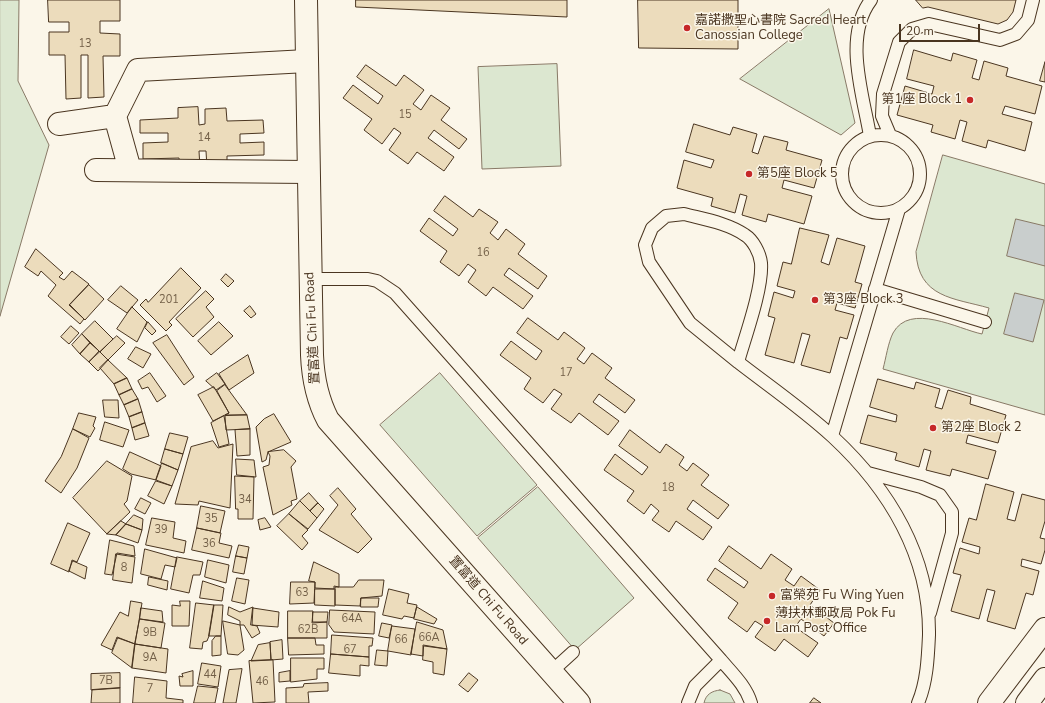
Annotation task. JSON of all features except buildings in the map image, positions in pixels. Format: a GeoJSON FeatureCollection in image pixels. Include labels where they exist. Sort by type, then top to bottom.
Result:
{"type":"FeatureCollection","features":[{"type":"Feature","properties":{"kind":"street","name":"置富道 Chi Fu Road"},"geometry":{"type":"LineString","coordinates":[[306,0],[310,279],[313,376],[316,393],[328,420],[579,703]]}},
{"type":"Feature","properties":{"kind":"street"},"geometry":{"type":"LineString","coordinates":[[130,170],[114,116],[138,70],[307,61]]}},
{"type":"Feature","properties":{"kind":"street"},"geometry":{"type":"LineString","coordinates":[[58,124],[114,116]]}},
{"type":"Feature","properties":{"kind":"street"},"geometry":{"type":"LineString","coordinates":[[96,170],[308,172]]}},
{"type":"Feature","properties":{"kind":"street"},"geometry":{"type":"LineString","coordinates":[[989,703],[1045,629]]}},
{"type":"Feature","properties":{"kind":"street"},"geometry":{"type":"LineString","coordinates":[[1027,703],[1045,678]]}},
{"type":"Feature","properties":{"kind":"lane"},"geometry":{"type":"LineString","coordinates":[[870,136],[855,45],[858,25],[866,7],[871,0]]}},
{"type":"Feature","properties":{"kind":"lane"},"geometry":{"type":"LineString","coordinates":[[890,136],[882,116],[883,94],[899,42],[912,29],[929,24],[1000,40],[1016,34],[1028,20],[1033,0]]}},
{"type":"Feature","properties":{"kind":"lane"},"geometry":{"type":"LineString","coordinates":[[870,136],[890,136],[902,141],[912,150],[919,163],[920,176],[917,190],[910,201],[899,209],[886,213],[873,212],[861,207],[850,199],[844,188],[842,175],[843,162],[849,150],[859,141],[870,136]]}},
{"type":"Feature","properties":{"kind":"lane"},"geometry":{"type":"LineString","coordinates":[[832,436],[899,209]]}},
{"type":"Feature","properties":{"kind":"lane"},"geometry":{"type":"LineString","coordinates":[[738,362],[761,278],[761,262],[756,248],[746,235],[733,228],[684,214],[666,216],[652,228],[645,245],[649,262],[690,324],[738,362],[832,436],[868,473],[892,505],[911,540],[923,578],[929,617],[928,658],[918,703]]}},
{"type":"Feature","properties":{"kind":"lane"},"geometry":{"type":"LineString","coordinates":[[310,279],[368,279],[377,282],[395,293],[721,660],[743,686],[751,703]]}},
{"type":"Feature","properties":{"kind":"lane"},"geometry":{"type":"LineString","coordinates":[[875,289],[986,322]]}},
{"type":"Feature","properties":{"kind":"lane"},"geometry":{"type":"LineString","coordinates":[[868,473],[921,487],[940,495],[952,512],[952,533],[929,617]]}},
{"type":"Feature","properties":{"kind":"lane"},"geometry":{"type":"LineString","coordinates":[[551,672],[573,652]]}},
{"type":"Feature","properties":{"kind":"lane"},"geometry":{"type":"LineString","coordinates":[[688,703],[695,686],[721,660]]}},
{"type":"Feature","properties":{"kind":"green space"},"geometry":{"type":"Polygon","coordinates":[[[0,0],[19,0],[18,81],[49,145],[0,316],[0,0]]]}},
{"type":"Feature","properties":{"kind":"green space"},"geometry":{"type":"Polygon","coordinates":[[[829,9],[855,123],[841,135],[740,79],[829,9]]]}},
{"type":"Feature","properties":{"kind":"green space"},"geometry":{"type":"Polygon","coordinates":[[[557,64],[561,166],[482,169],[478,67],[557,64]]]}},
{"type":"Feature","properties":{"kind":"green space"},"geometry":{"type":"Polygon","coordinates":[[[943,155],[1045,184],[1045,415],[883,369],[888,346],[893,333],[901,324],[911,319],[922,318],[935,320],[982,334],[989,308],[963,302],[940,294],[923,279],[918,267],[916,252],[943,155]]]}},
{"type":"Feature","properties":{"kind":"green space"},"geometry":{"type":"Polygon","coordinates":[[[440,373],[537,485],[477,536],[380,425],[440,373]]]}},
{"type":"Feature","properties":{"kind":"green space"},"geometry":{"type":"Polygon","coordinates":[[[538,487],[634,598],[575,650],[478,538],[538,487]]]}},
{"type":"Feature","properties":{"kind":"green space"},"geometry":{"type":"Polygon","coordinates":[[[720,690],[730,694],[735,703],[704,703],[706,697],[714,691],[720,690]]]}},
{"type":"Feature","properties":{"kind":"shaded area"},"geometry":{"type":"Polygon","coordinates":[[[1016,219],[1045,226],[1045,266],[1007,256],[1016,219]]]}},
{"type":"Feature","properties":{"kind":"shaded area"},"geometry":{"type":"Polygon","coordinates":[[[1015,293],[1044,300],[1033,342],[1004,334],[1015,293]]]}},
{"type":"Feature","properties":{"kind":"place","name":"嘉諾撒聖心書院 Sacred Heart Canossian College"},"geometry":{"type":"Point","coordinates":[687,28]}},
{"type":"Feature","properties":{"kind":"place","name":"第1座 Block 1"},"geometry":{"type":"Point","coordinates":[970,100]}},
{"type":"Feature","properties":{"kind":"place","name":"第5座 Block 5"},"geometry":{"type":"Point","coordinates":[749,174]}},
{"type":"Feature","properties":{"kind":"place","name":"第3座 Block 3"},"geometry":{"type":"Point","coordinates":[815,300]}},
{"type":"Feature","properties":{"kind":"place","name":"第2座 Block 2"},"geometry":{"type":"Point","coordinates":[933,428]}},
{"type":"Feature","properties":{"kind":"place","name":"富榮苑 Fu Wing Yuen"},"geometry":{"type":"Point","coordinates":[772,596]}},
{"type":"Feature","properties":{"kind":"place","name":"薄扶林郵政局 Pok Fu Lam Post Office"},"geometry":{"type":"Point","coordinates":[767,621]}}]}
